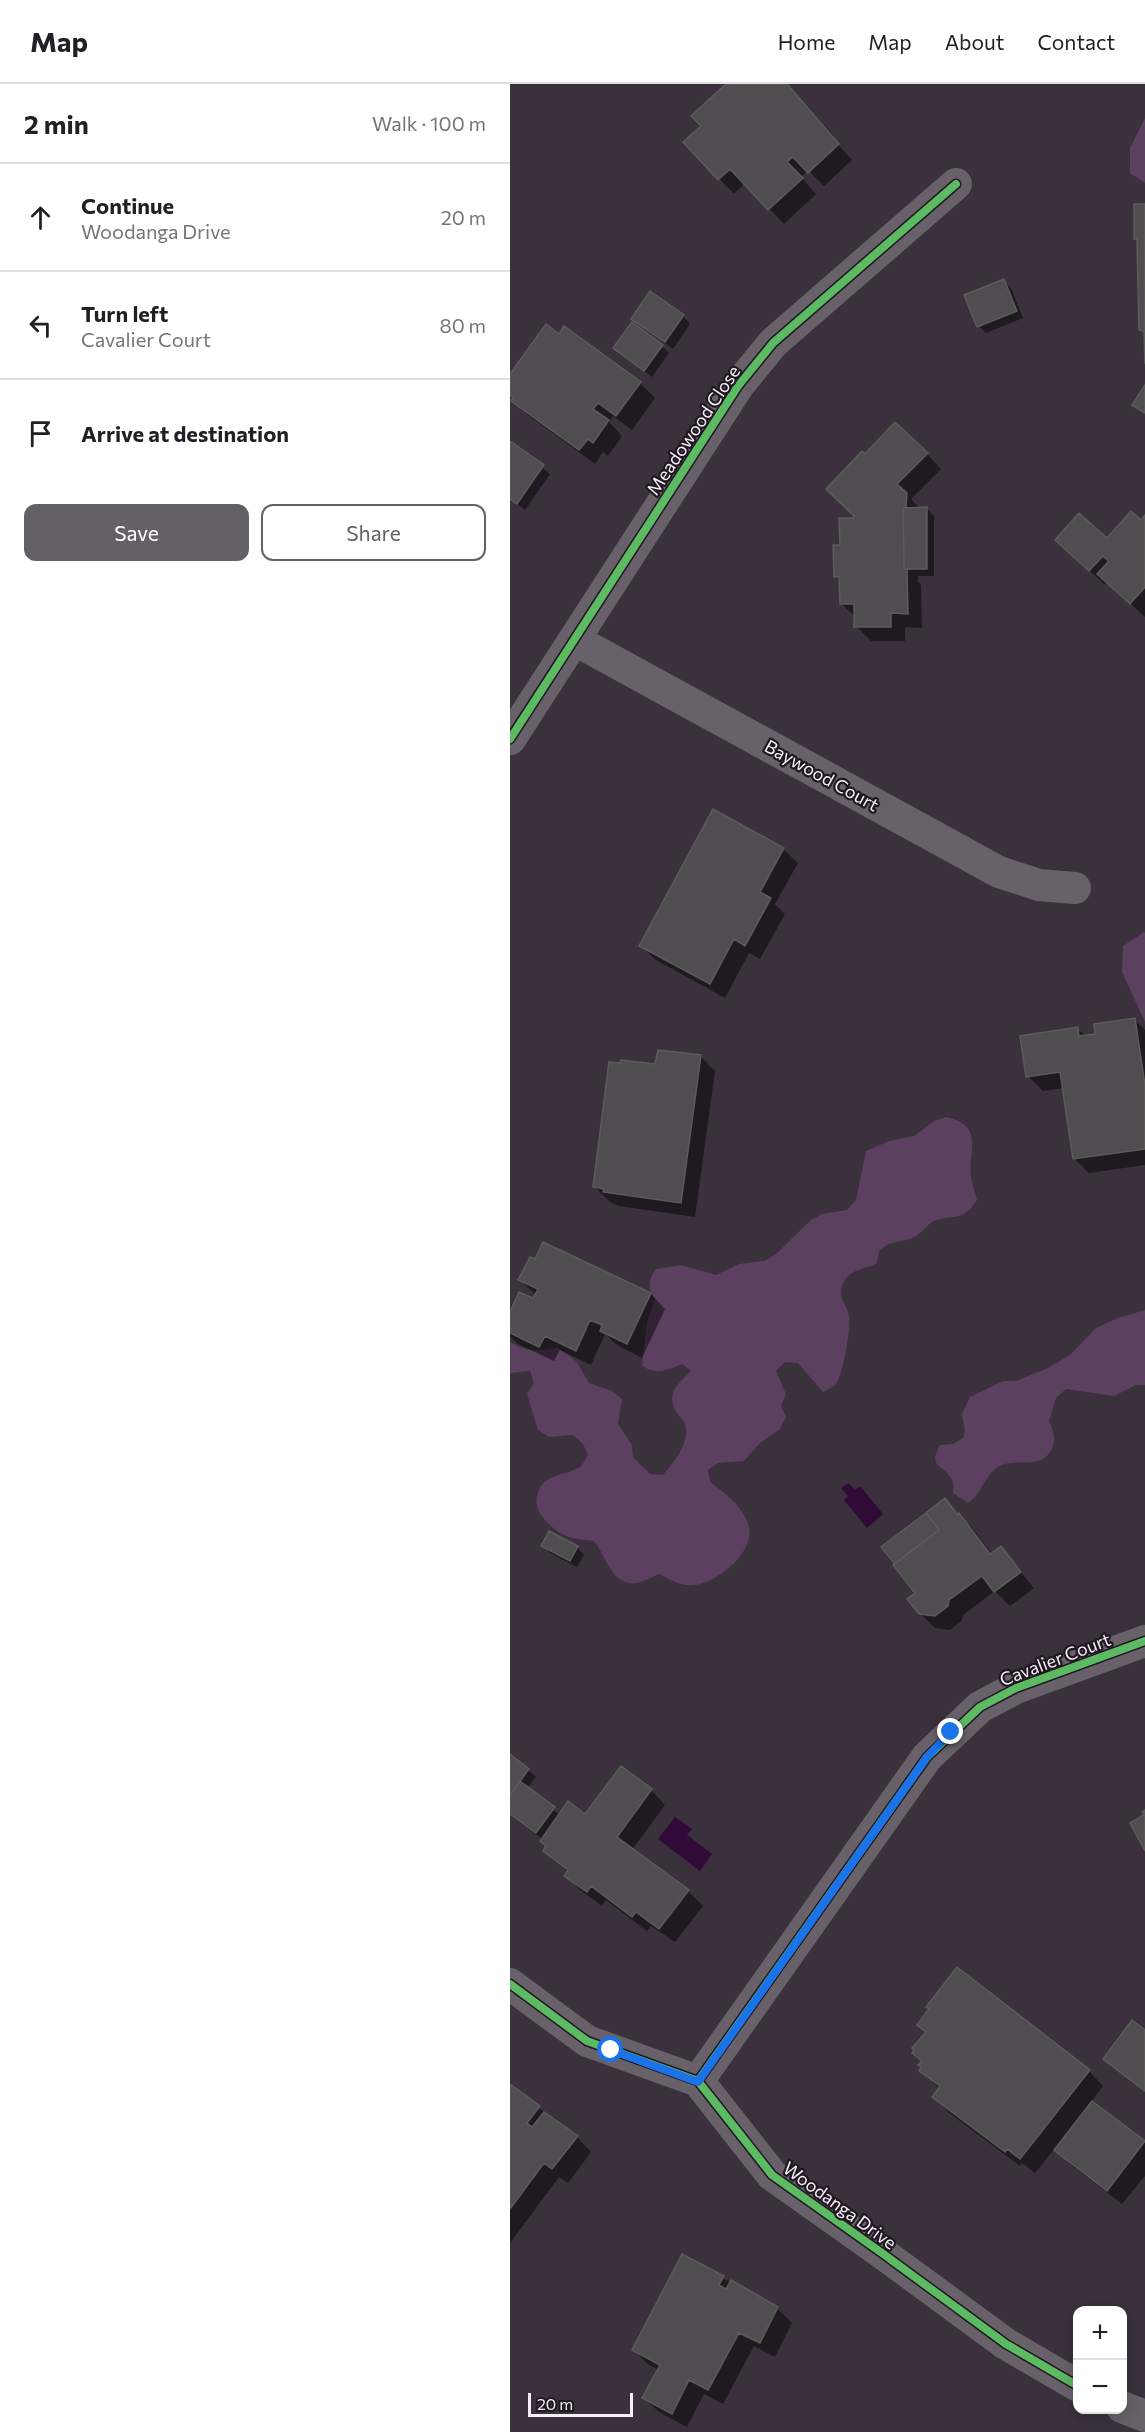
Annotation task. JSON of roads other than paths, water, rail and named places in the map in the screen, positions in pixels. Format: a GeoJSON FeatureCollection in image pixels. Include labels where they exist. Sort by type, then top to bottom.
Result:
{"type":"FeatureCollection","features":[{"type":"Feature","properties":{"kind":"street","name":"Meadowood Close"},"geometry":{"type":"LineString","coordinates":[[510,739],[738,386],[772,343],[956,184]]}},
{"type":"Feature","properties":{"kind":"street","name":"Baywood Court"},"geometry":{"type":"LineString","coordinates":[[575,640],[999,872],[1039,885],[1075,888]]}},
{"type":"Feature","properties":{"kind":"street","name":"Cavalier Court"},"geometry":{"type":"LineString","coordinates":[[698,2082],[927,1757],[951,1732],[980,1707],[1016,1688],[1145,1641]]}},
{"type":"Feature","properties":{"kind":"street"},"geometry":{"type":"LineString","coordinates":[[510,1984],[587,2041],[698,2082]]}},
{"type":"Feature","properties":{"kind":"street","name":"Woodanga Drive"},"geometry":{"type":"LineString","coordinates":[[698,2082],[772,2175],[1006,2344],[1073,2384]]}},
{"type":"Feature","properties":{"kind":"street"},"geometry":{"type":"LineString","coordinates":[[1127,2409],[1145,2416]]}}]}
